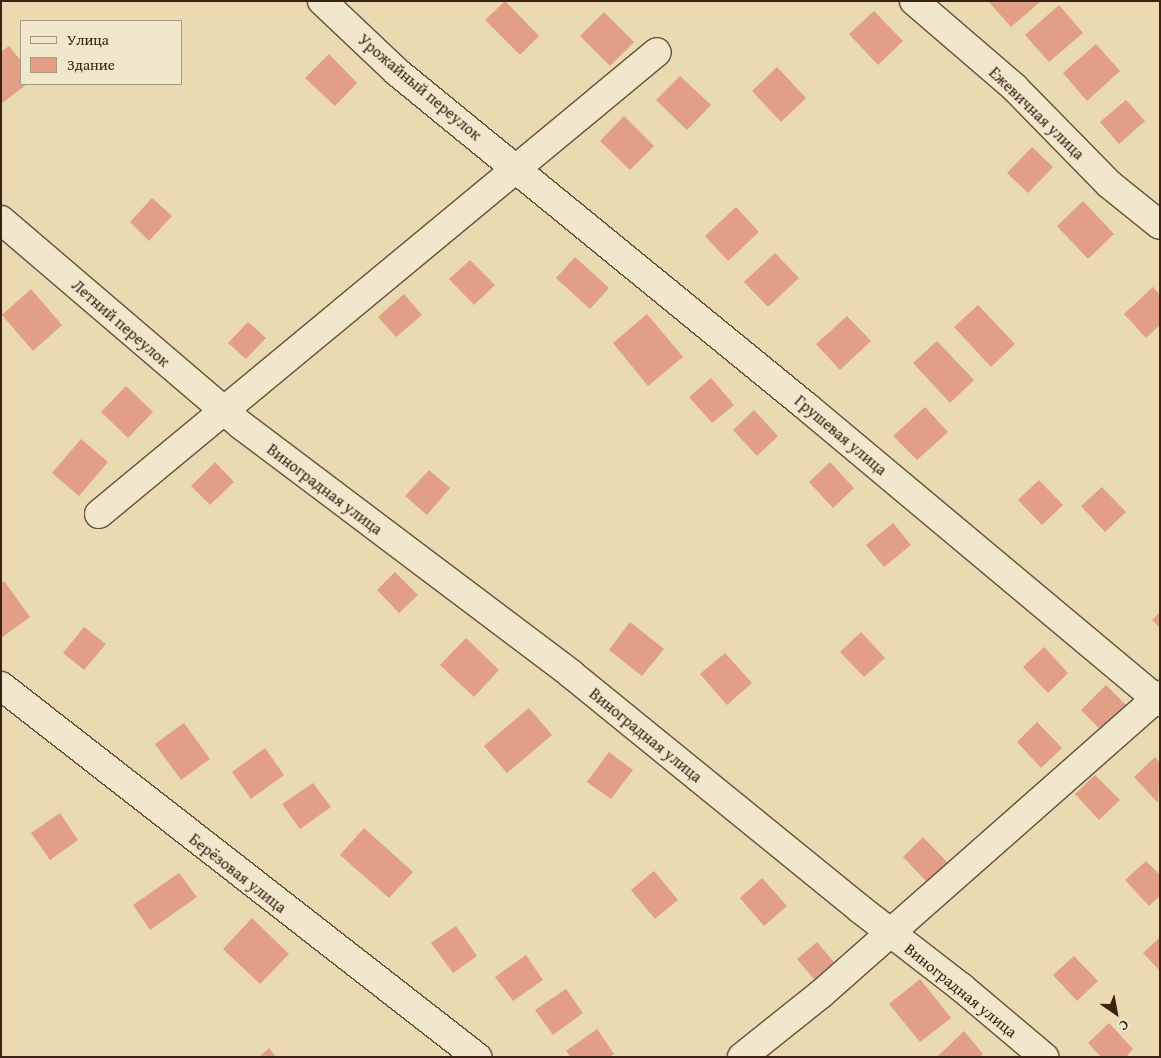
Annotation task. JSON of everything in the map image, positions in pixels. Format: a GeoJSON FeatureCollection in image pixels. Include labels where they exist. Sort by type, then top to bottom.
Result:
{"type":"FeatureCollection","features":[{"type":"Feature","properties":{"kind":"street","name":"Урожайный переулок"},"geometry":{"type":"LineString","coordinates":[[322,1],[398,72],[518,169]]}},
{"type":"Feature","properties":{"kind":"street","name":"Ежевичная улица"},"geometry":{"type":"LineString","coordinates":[[914,1],[1014,87],[1109,184],[1160,225]]}},
{"type":"Feature","properties":{"kind":"street"},"geometry":{"type":"LineString","coordinates":[[99,514],[232,418],[518,169],[658,52]]}},
{"type":"Feature","properties":{"kind":"street","name":"Грушевая улица"},"geometry":{"type":"LineString","coordinates":[[518,169],[1158,699]]}},
{"type":"Feature","properties":{"kind":"street","name":"Летний переулок"},"geometry":{"type":"LineString","coordinates":[[1,220],[232,418]]}},
{"type":"Feature","properties":{"kind":"street","name":"Виноградная улица"},"geometry":{"type":"LineString","coordinates":[[232,418],[571,674],[889,932],[961,986],[1044,1057]]}},
{"type":"Feature","properties":{"kind":"street","name":"Берёзовая улица"},"geometry":{"type":"LineString","coordinates":[[1,686],[477,1057]]}},
{"type":"Feature","properties":{"kind":"street"},"geometry":{"type":"LineString","coordinates":[[742,1057],[821,994],[889,932],[1158,699]]}},
{"type":"Feature","properties":{"kind":"building"},"geometry":{"type":"Polygon","coordinates":[[[505,1],[539,36],[520,55],[485,20],[505,1]]]}},
{"type":"Feature","properties":{"kind":"building"},"geometry":{"type":"Polygon","coordinates":[[[988,1],[1041,1],[1011,27],[988,1]]]}},
{"type":"Feature","properties":{"kind":"building"},"geometry":{"type":"Polygon","coordinates":[[[1059,5],[1083,33],[1049,62],[1025,35],[1059,5]]]}},
{"type":"Feature","properties":{"kind":"building"},"geometry":{"type":"Polygon","coordinates":[[[874,11],[903,41],[878,65],[849,34],[874,11]]]}},
{"type":"Feature","properties":{"kind":"building"},"geometry":{"type":"Polygon","coordinates":[[[604,12],[634,42],[610,66],[580,36],[604,12]]]}},
{"type":"Feature","properties":{"kind":"building"},"geometry":{"type":"Polygon","coordinates":[[[1096,44],[1120,71],[1087,101],[1063,73],[1096,44]]]}},
{"type":"Feature","properties":{"kind":"building"},"geometry":{"type":"Polygon","coordinates":[[[9,46],[20,60],[20,85],[26,85],[1,104],[1,52],[9,46]]]}},
{"type":"Feature","properties":{"kind":"building"},"geometry":{"type":"Polygon","coordinates":[[[329,54],[357,83],[335,106],[305,78],[329,54]]]}},
{"type":"Feature","properties":{"kind":"building"},"geometry":{"type":"Polygon","coordinates":[[[777,67],[806,98],[781,122],[752,91],[777,67]]]}},
{"type":"Feature","properties":{"kind":"building"},"geometry":{"type":"Polygon","coordinates":[[[680,76],[711,105],[687,130],[656,100],[680,76]]]}},
{"type":"Feature","properties":{"kind":"building"},"geometry":{"type":"Polygon","coordinates":[[[1126,100],[1145,121],[1119,144],[1100,122],[1126,100]]]}},
{"type":"Feature","properties":{"kind":"building"},"geometry":{"type":"Polygon","coordinates":[[[624,116],[654,146],[630,170],[600,141],[624,116]]]}},
{"type":"Feature","properties":{"kind":"building"},"geometry":{"type":"Polygon","coordinates":[[[1032,147],[1053,167],[1028,193],[1007,173],[1032,147]]]}},
{"type":"Feature","properties":{"kind":"building"},"geometry":{"type":"Polygon","coordinates":[[[152,198],[172,216],[149,241],[130,222],[152,198]]]}},
{"type":"Feature","properties":{"kind":"building"},"geometry":{"type":"Polygon","coordinates":[[[1083,201],[1114,234],[1088,259],[1057,226],[1083,201]]]}},
{"type":"Feature","properties":{"kind":"building"},"geometry":{"type":"Polygon","coordinates":[[[736,207],[759,232],[728,261],[705,236],[736,207]]]}},
{"type":"Feature","properties":{"kind":"building"},"geometry":{"type":"Polygon","coordinates":[[[775,253],[799,278],[768,307],[744,282],[775,253]]]}},
{"type":"Feature","properties":{"kind":"building"},"geometry":{"type":"Polygon","coordinates":[[[575,257],[609,288],[590,309],[556,278],[575,257]]]}},
{"type":"Feature","properties":{"kind":"building"},"geometry":{"type":"Polygon","coordinates":[[[470,260],[495,285],[474,305],[449,279],[470,260]]]}},
{"type":"Feature","properties":{"kind":"building"},"geometry":{"type":"Polygon","coordinates":[[[1153,287],[1160,295],[1160,325],[1146,338],[1124,314],[1153,287]]]}},
{"type":"Feature","properties":{"kind":"building"},"geometry":{"type":"Polygon","coordinates":[[[31,289],[62,325],[33,351],[2,315],[31,289]]]}},
{"type":"Feature","properties":{"kind":"building"},"geometry":{"type":"Polygon","coordinates":[[[404,294],[422,315],[396,337],[378,317],[404,294]]]}},
{"type":"Feature","properties":{"kind":"building"},"geometry":{"type":"Polygon","coordinates":[[[978,305],[1015,344],[991,367],[954,327],[978,305]]]}},
{"type":"Feature","properties":{"kind":"building"},"geometry":{"type":"Polygon","coordinates":[[[647,314],[683,357],[648,386],[613,343],[647,314]]]}},
{"type":"Feature","properties":{"kind":"building"},"geometry":{"type":"Polygon","coordinates":[[[847,316],[871,341],[840,370],[816,344],[847,316]]]}},
{"type":"Feature","properties":{"kind":"building"},"geometry":{"type":"Polygon","coordinates":[[[248,322],[266,338],[246,359],[228,343],[248,322]]]}},
{"type":"Feature","properties":{"kind":"building"},"geometry":{"type":"Polygon","coordinates":[[[937,341],[974,380],[950,403],[913,363],[937,341]]]}},
{"type":"Feature","properties":{"kind":"building"},"geometry":{"type":"Polygon","coordinates":[[[711,378],[734,405],[712,423],[689,397],[711,378]]]}},
{"type":"Feature","properties":{"kind":"building"},"geometry":{"type":"Polygon","coordinates":[[[126,386],[153,412],[128,438],[101,412],[126,386]]]}},
{"type":"Feature","properties":{"kind":"building"},"geometry":{"type":"Polygon","coordinates":[[[925,407],[948,432],[917,460],[893,436],[925,407]]]}},
{"type":"Feature","properties":{"kind":"building"},"geometry":{"type":"Polygon","coordinates":[[[754,410],[778,436],[757,456],[733,430],[754,410]]]}},
{"type":"Feature","properties":{"kind":"building"},"geometry":{"type":"Polygon","coordinates":[[[81,439],[108,462],[79,496],[52,473],[81,439]]]}},
{"type":"Feature","properties":{"kind":"building"},"geometry":{"type":"Polygon","coordinates":[[[215,462],[234,482],[210,505],[191,486],[215,462]]]}},
{"type":"Feature","properties":{"kind":"building"},"geometry":{"type":"Polygon","coordinates":[[[830,462],[854,488],[833,508],[809,482],[830,462]]]}},
{"type":"Feature","properties":{"kind":"building"},"geometry":{"type":"Polygon","coordinates":[[[429,470],[450,488],[427,515],[405,496],[429,470]]]}},
{"type":"Feature","properties":{"kind":"building"},"geometry":{"type":"Polygon","coordinates":[[[1039,480],[1063,505],[1042,525],[1018,500],[1039,480]]]}},
{"type":"Feature","properties":{"kind":"building"},"geometry":{"type":"Polygon","coordinates":[[[1102,487],[1126,512],[1105,532],[1081,506],[1102,487]]]}},
{"type":"Feature","properties":{"kind":"building"},"geometry":{"type":"Polygon","coordinates":[[[893,523],[911,545],[884,567],[866,545],[893,523]]]}},
{"type":"Feature","properties":{"kind":"building"},"geometry":{"type":"Polygon","coordinates":[[[395,572],[418,595],[399,613],[377,590],[395,572]]]}},
{"type":"Feature","properties":{"kind":"building"},"geometry":{"type":"Polygon","coordinates":[[[4,581],[30,617],[1,638],[1,583],[4,581]]]}},
{"type":"Feature","properties":{"kind":"building"},"geometry":{"type":"Polygon","coordinates":[[[1160,612],[1160,628],[1152,620],[1160,612]]]}},
{"type":"Feature","properties":{"kind":"building"},"geometry":{"type":"Polygon","coordinates":[[[630,622],[664,649],[642,676],[609,650],[630,622]]]}},
{"type":"Feature","properties":{"kind":"building"},"geometry":{"type":"Polygon","coordinates":[[[84,627],[106,644],[84,670],[63,653],[84,627]]]}},
{"type":"Feature","properties":{"kind":"building"},"geometry":{"type":"Polygon","coordinates":[[[861,632],[885,658],[864,677],[840,652],[861,632]]]}},
{"type":"Feature","properties":{"kind":"building"},"geometry":{"type":"Polygon","coordinates":[[[466,638],[499,670],[474,697],[440,665],[466,638]]]}},
{"type":"Feature","properties":{"kind":"building"},"geometry":{"type":"Polygon","coordinates":[[[1044,647],[1068,673],[1048,693],[1023,667],[1044,647]]]}},
{"type":"Feature","properties":{"kind":"building"},"geometry":{"type":"Polygon","coordinates":[[[725,653],[752,683],[727,705],[700,674],[725,653]]]}},
{"type":"Feature","properties":{"kind":"building"},"geometry":{"type":"Polygon","coordinates":[[[1106,685],[1126,705],[1101,730],[1081,710],[1106,685]]]}},
{"type":"Feature","properties":{"kind":"building"},"geometry":{"type":"Polygon","coordinates":[[[529,708],[552,735],[507,773],[484,746],[529,708]]]}},
{"type":"Feature","properties":{"kind":"building"},"geometry":{"type":"Polygon","coordinates":[[[1037,722],[1062,748],[1041,768],[1017,742],[1037,722]]]}},
{"type":"Feature","properties":{"kind":"building"},"geometry":{"type":"Polygon","coordinates":[[[184,723],[210,759],[181,780],[155,744],[184,723]]]}},
{"type":"Feature","properties":{"kind":"building"},"geometry":{"type":"Polygon","coordinates":[[[265,748],[284,775],[251,799],[232,772],[265,748]]]}},
{"type":"Feature","properties":{"kind":"building"},"geometry":{"type":"Polygon","coordinates":[[[609,752],[633,770],[611,799],[587,782],[609,752]]]}},
{"type":"Feature","properties":{"kind":"building"},"geometry":{"type":"Polygon","coordinates":[[[1155,757],[1160,763],[1158,803],[1134,777],[1155,757]]]}},
{"type":"Feature","properties":{"kind":"building"},"geometry":{"type":"Polygon","coordinates":[[[1095,775],[1120,800],[1099,820],[1075,794],[1095,775]]]}},
{"type":"Feature","properties":{"kind":"building"},"geometry":{"type":"Polygon","coordinates":[[[313,783],[331,807],[300,829],[282,804],[313,783]]]}},
{"type":"Feature","properties":{"kind":"building"},"geometry":{"type":"Polygon","coordinates":[[[60,813],[78,840],[50,860],[31,833],[60,813]]]}},
{"type":"Feature","properties":{"kind":"building"},"geometry":{"type":"Polygon","coordinates":[[[364,828],[413,872],[389,898],[340,855],[364,828]]]}},
{"type":"Feature","properties":{"kind":"building"},"geometry":{"type":"Polygon","coordinates":[[[923,837],[948,863],[927,882],[903,857],[923,837]]]}},
{"type":"Feature","properties":{"kind":"building"},"geometry":{"type":"Polygon","coordinates":[[[1146,861],[1160,875],[1160,896],[1149,906],[1125,880],[1146,861]]]}},
{"type":"Feature","properties":{"kind":"building"},"geometry":{"type":"Polygon","coordinates":[[[654,871],[678,900],[655,919],[631,890],[654,871]]]}},
{"type":"Feature","properties":{"kind":"building"},"geometry":{"type":"Polygon","coordinates":[[[179,873],[197,897],[150,930],[133,905],[179,873]]]}},
{"type":"Feature","properties":{"kind":"building"},"geometry":{"type":"Polygon","coordinates":[[[762,878],[787,906],[764,926],[740,898],[762,878]]]}},
{"type":"Feature","properties":{"kind":"building"},"geometry":{"type":"Polygon","coordinates":[[[252,918],[289,954],[260,984],[223,949],[252,918]]]}},
{"type":"Feature","properties":{"kind":"building"},"geometry":{"type":"Polygon","coordinates":[[[456,926],[477,956],[453,973],[431,943],[456,926]]]}},
{"type":"Feature","properties":{"kind":"building"},"geometry":{"type":"Polygon","coordinates":[[[1160,937],[1160,971],[1143,953],[1160,937]]]}},
{"type":"Feature","properties":{"kind":"building"},"geometry":{"type":"Polygon","coordinates":[[[817,942],[838,967],[818,984],[797,959],[817,942]]]}},
{"type":"Feature","properties":{"kind":"building"},"geometry":{"type":"Polygon","coordinates":[[[526,955],[543,980],[513,1001],[495,977],[526,955]]]}},
{"type":"Feature","properties":{"kind":"building"},"geometry":{"type":"Polygon","coordinates":[[[1074,956],[1098,981],[1077,1001],[1053,975],[1074,956]]]}},
{"type":"Feature","properties":{"kind":"building"},"geometry":{"type":"Polygon","coordinates":[[[920,979],[951,1018],[920,1042],[889,1004],[920,979]]]}},
{"type":"Feature","properties":{"kind":"building"},"geometry":{"type":"Polygon","coordinates":[[[566,989],[583,1013],[553,1035],[535,1010],[566,989]]]}},
{"type":"Feature","properties":{"kind":"building"},"geometry":{"type":"Polygon","coordinates":[[[1109,1023],[1133,1049],[1126,1057],[1101,1057],[1088,1043],[1109,1023]]]}},
{"type":"Feature","properties":{"kind":"building"},"geometry":{"type":"Polygon","coordinates":[[[597,1029],[614,1054],[610,1057],[571,1057],[566,1051],[597,1029]]]}},
{"type":"Feature","properties":{"kind":"building"},"geometry":{"type":"Polygon","coordinates":[[[964,1031],[983,1054],[980,1057],[937,1057],[964,1031]]]}},
{"type":"Feature","properties":{"kind":"building"},"geometry":{"type":"Polygon","coordinates":[[[269,1048],[276,1057],[259,1057],[269,1048]]]}}]}
